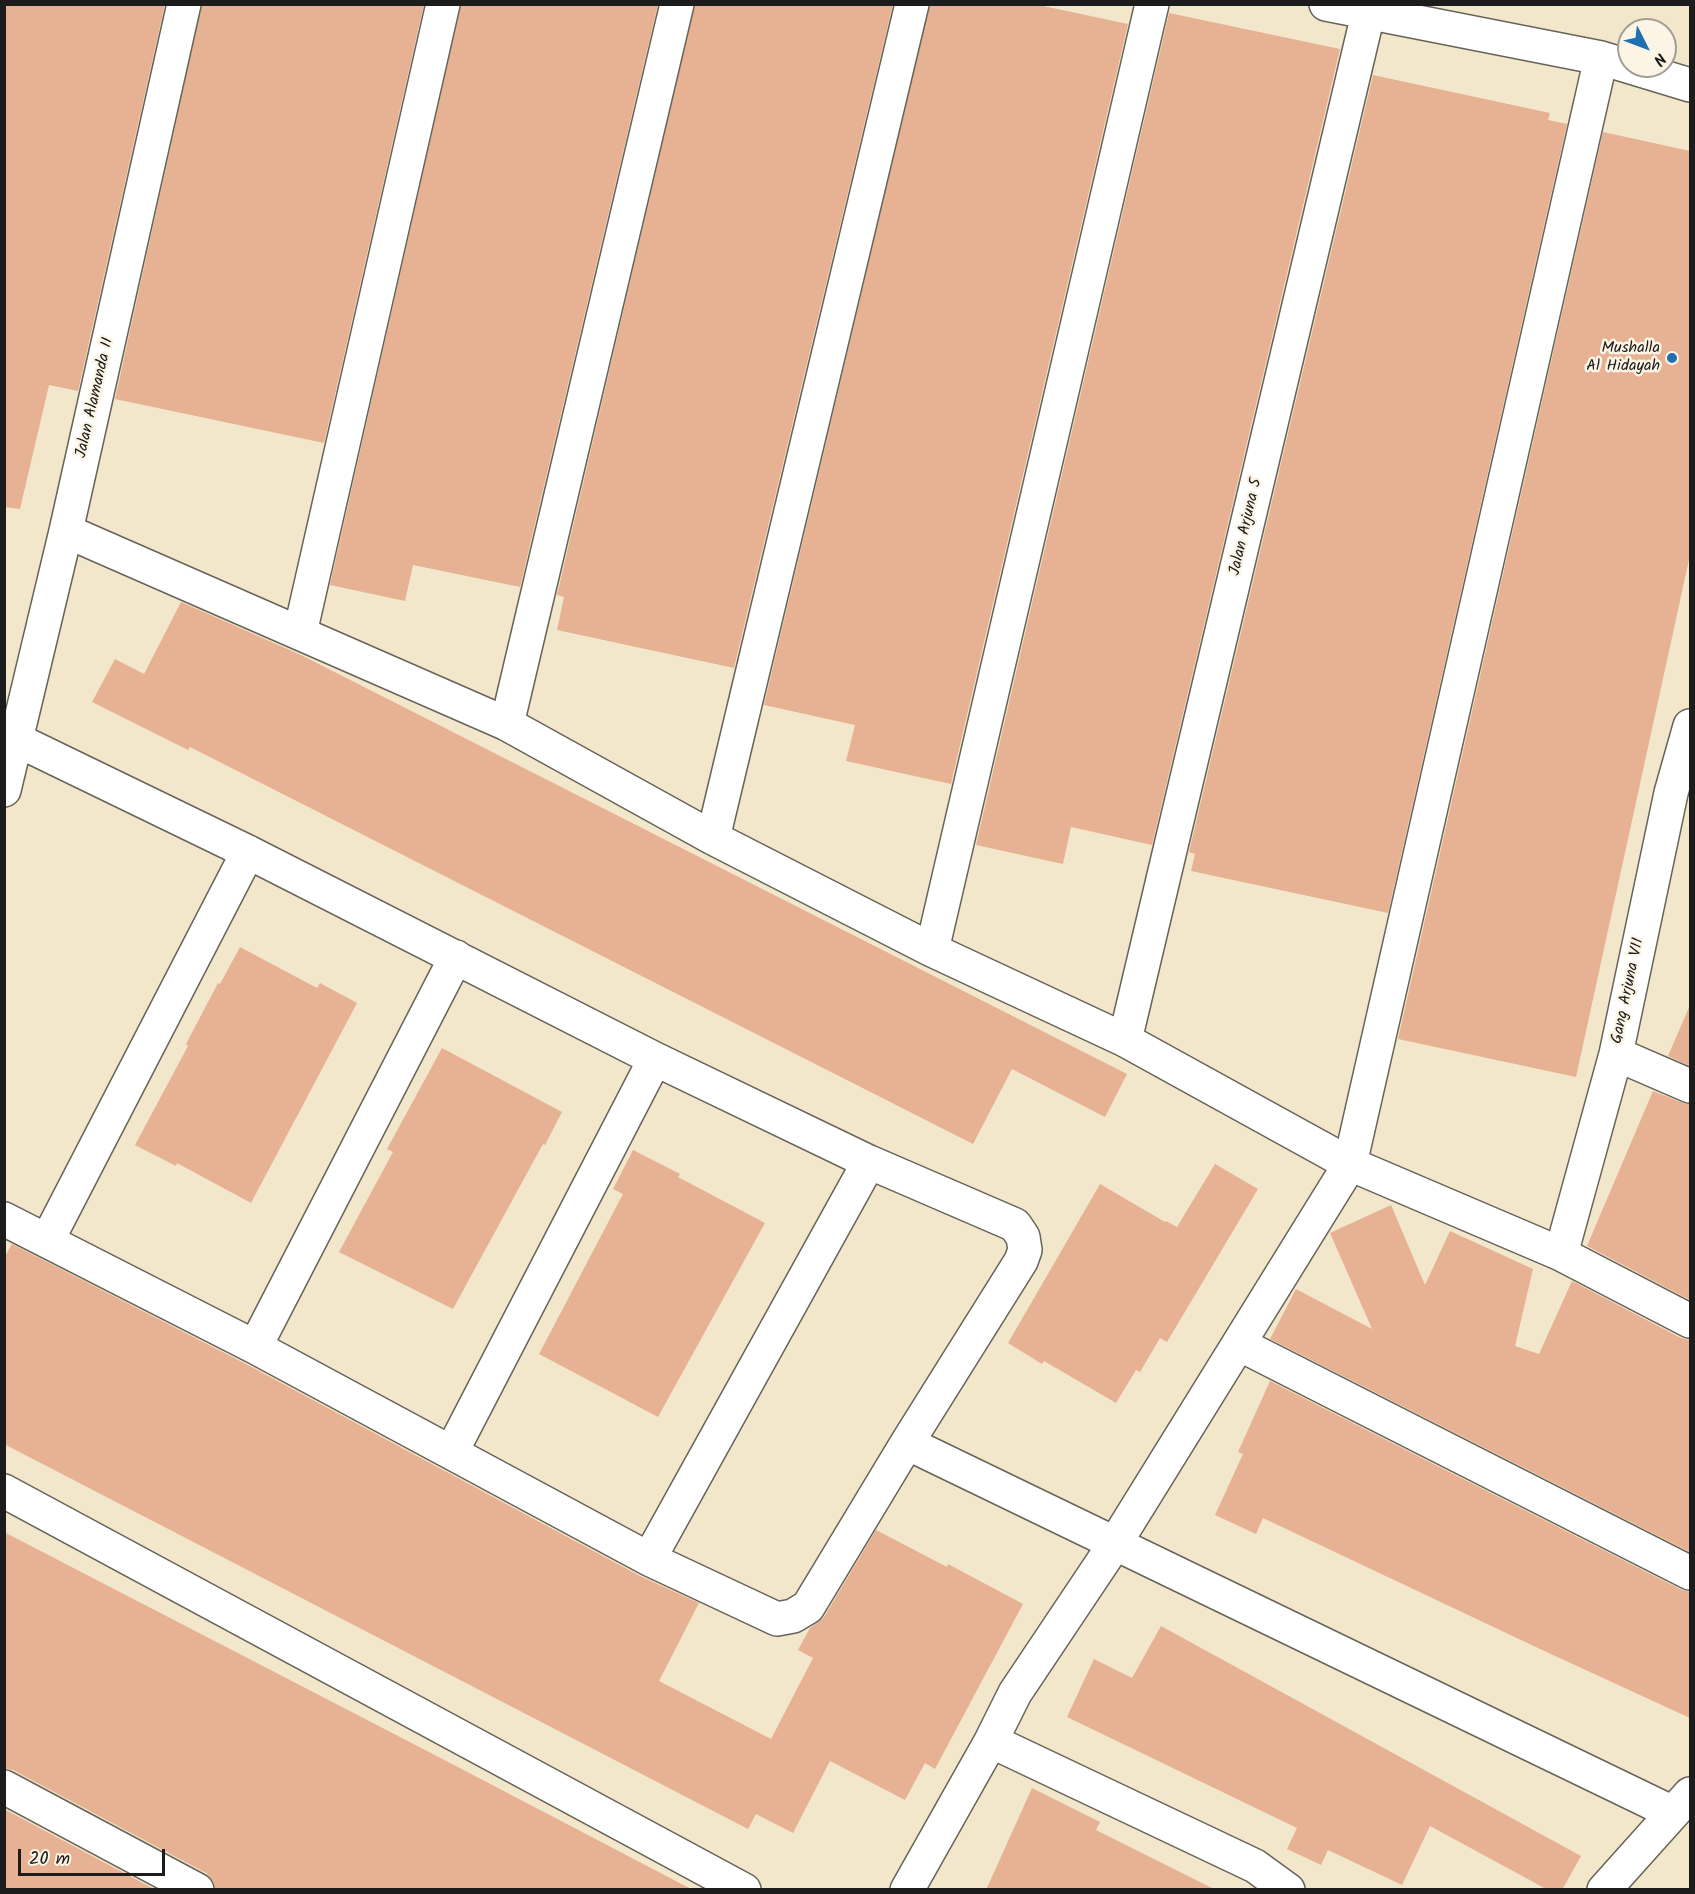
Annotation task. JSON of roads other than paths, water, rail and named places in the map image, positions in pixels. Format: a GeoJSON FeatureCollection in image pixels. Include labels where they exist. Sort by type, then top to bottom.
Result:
{"type":"FeatureCollection","features":[{"type":"Feature","properties":{"kind":"street","name":"Jalan Alamanda II"},"geometry":{"type":"LineString","coordinates":[[4,790],[66,531],[184,4]]}},
{"type":"Feature","properties":{"kind":"street"},"geometry":{"type":"LineString","coordinates":[[300,633],[443,4]]}},
{"type":"Feature","properties":{"kind":"street"},"geometry":{"type":"LineString","coordinates":[[507,724],[677,4]]}},
{"type":"Feature","properties":{"kind":"street"},"geometry":{"type":"LineString","coordinates":[[713,838],[912,4]]}},
{"type":"Feature","properties":{"kind":"street"},"geometry":{"type":"LineString","coordinates":[[932,950],[1152,4]]}},
{"type":"Feature","properties":{"kind":"street"},"geometry":{"type":"LineString","coordinates":[[1326,4],[1368,14],[1600,57],[1690,85]]}},
{"type":"Feature","properties":{"kind":"street","name":"Jalan Arjuna 5"},"geometry":{"type":"LineString","coordinates":[[1125,1040],[1368,14]]}},
{"type":"Feature","properties":{"kind":"street"},"geometry":{"type":"LineString","coordinates":[[907,1890],[991,1742],[1015,1693],[1114,1545],[1350,1164],[1600,57]]}},
{"type":"Feature","properties":{"kind":"street"},"geometry":{"type":"LineString","coordinates":[[66,531],[507,724],[713,838],[932,950],[1125,1040],[1350,1164],[1561,1254],[1690,1321]]}},
{"type":"Feature","properties":{"kind":"street","name":"Gang Arjuna VII"},"geometry":{"type":"LineString","coordinates":[[1561,1254],[1616,1054],[1681,797],[1690,726]]}},
{"type":"Feature","properties":{"kind":"street"},"geometry":{"type":"LineString","coordinates":[[4,1219],[255,1347],[649,1559],[777,1619],[793,1616],[808,1607],[1021,1261],[1025,1250],[1023,1237],[1015,1225],[869,1162],[655,1059],[248,852],[17,740]]}},
{"type":"Feature","properties":{"kind":"street"},"geometry":{"type":"LineString","coordinates":[[47,1241],[248,852]]}},
{"type":"Feature","properties":{"kind":"street"},"geometry":{"type":"LineString","coordinates":[[255,1347],[456,957]]}},
{"type":"Feature","properties":{"kind":"street"},"geometry":{"type":"LineString","coordinates":[[1616,1054],[1690,1086]]}},
{"type":"Feature","properties":{"kind":"street"},"geometry":{"type":"LineString","coordinates":[[452,1451],[655,1059]]}},
{"type":"Feature","properties":{"kind":"street"},"geometry":{"type":"LineString","coordinates":[[649,1559],[869,1162]]}},
{"type":"Feature","properties":{"kind":"street"},"geometry":{"type":"LineString","coordinates":[[1239,1344],[1690,1574]]}},
{"type":"Feature","properties":{"kind":"street"},"geometry":{"type":"LineString","coordinates":[[907,1443],[1114,1545],[1682,1804],[1604,1890]]}},
{"type":"Feature","properties":{"kind":"street"},"geometry":{"type":"LineString","coordinates":[[4,1491],[744,1890]]}},
{"type":"Feature","properties":{"kind":"street"},"geometry":{"type":"LineString","coordinates":[[991,1742],[1255,1866],[1288,1890]]}},
{"type":"Feature","properties":{"kind":"street"},"geometry":{"type":"LineString","coordinates":[[4,1786],[197,1890]]}},
{"type":"Feature","properties":{"kind":"place","name":"Mushalla Al Hidayah"},"geometry":{"type":"Point","coordinates":[1672,358]}}]}
